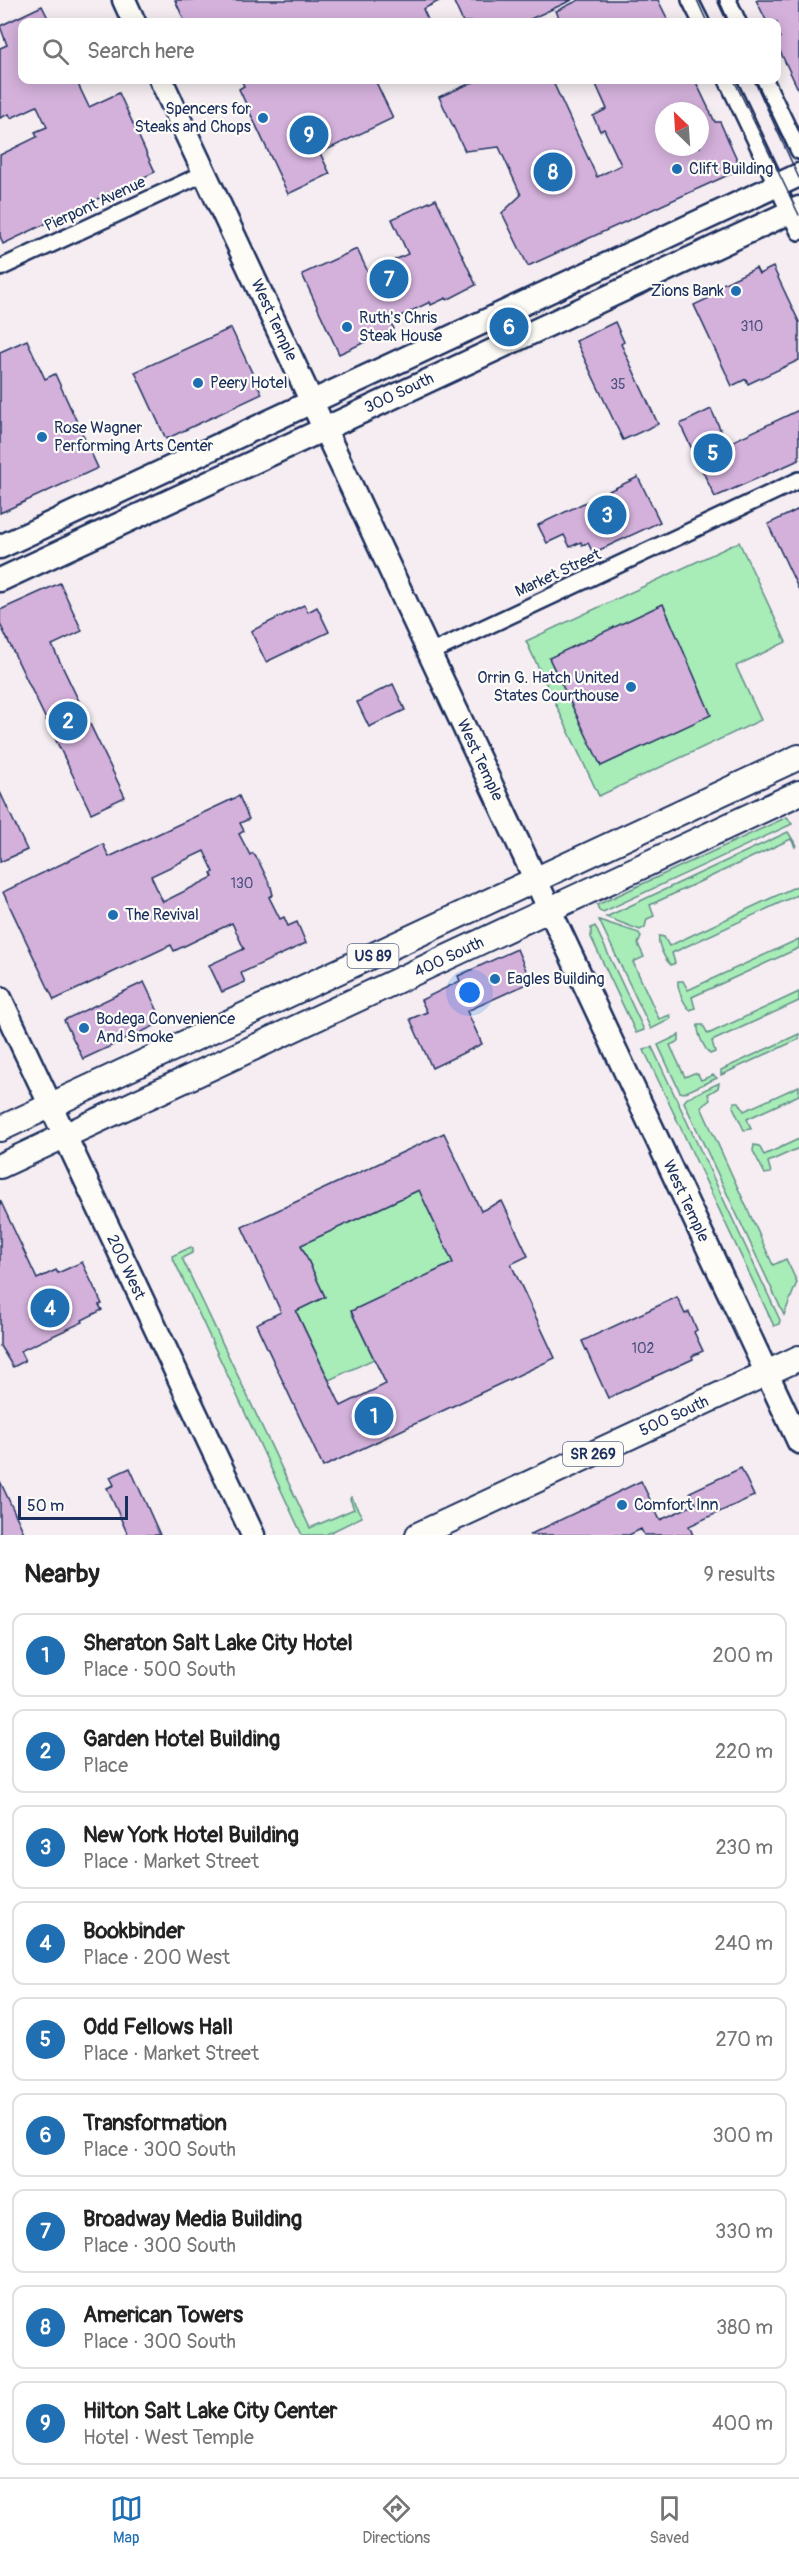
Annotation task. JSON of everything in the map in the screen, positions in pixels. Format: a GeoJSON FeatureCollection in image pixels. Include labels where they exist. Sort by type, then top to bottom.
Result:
{"type":"FeatureCollection","features":[{"type":"Feature","properties":{"kind":"main road","name":"400 South"},"geometry":{"type":"LineString","coordinates":[[0,1130],[799,757]]}},
{"type":"Feature","properties":{"kind":"main road","name":"400 South"},"geometry":{"type":"LineString","coordinates":[[0,1166],[799,793]]}},
{"type":"Feature","properties":{"kind":"main road","name":"500 South"},"geometry":{"type":"LineString","coordinates":[[418,1535],[799,1358]]}},
{"type":"Feature","properties":{"kind":"street"},"geometry":{"type":"LineString","coordinates":[[124,0],[132,18]]}},
{"type":"Feature","properties":{"kind":"street"},"geometry":{"type":"LineString","coordinates":[[690,0],[699,18]]}},
{"type":"Feature","properties":{"kind":"street"},"geometry":{"type":"LineString","coordinates":[[728,0],[736,18]]}},
{"type":"Feature","properties":{"kind":"street","name":"West Temple"},"geometry":{"type":"LineString","coordinates":[[163,84],[799,1442]]}},
{"type":"Feature","properties":{"kind":"street"},"geometry":{"type":"LineString","coordinates":[[730,84],[791,205]]}},
{"type":"Feature","properties":{"kind":"street"},"geometry":{"type":"LineString","coordinates":[[767,84],[799,151]]}},
{"type":"Feature","properties":{"kind":"street","name":"Pierpont Avenue"},"geometry":{"type":"LineString","coordinates":[[0,268],[205,173]]}},
{"type":"Feature","properties":{"kind":"street","name":"300 South"},"geometry":{"type":"LineString","coordinates":[[0,580],[548,324],[791,205],[799,175]]}},
{"type":"Feature","properties":{"kind":"street","name":"300 South"},"geometry":{"type":"LineString","coordinates":[[0,547],[536,298],[791,205]]}},
{"type":"Feature","properties":{"kind":"street"},"geometry":{"type":"LineString","coordinates":[[536,298],[548,324]]}},
{"type":"Feature","properties":{"kind":"street","name":"Market Street"},"geometry":{"type":"LineString","coordinates":[[430,653],[799,480]]}},
{"type":"Feature","properties":{"kind":"street","name":"200 West"},"geometry":{"type":"LineString","coordinates":[[0,998],[253,1535]]}},
{"type":"Feature","properties":{"kind":"green space"},"geometry":{"type":"Polygon","coordinates":[[[739,542],[786,642],[736,666],[761,720],[599,796],[526,641],[739,542]]]}},
{"type":"Feature","properties":{"kind":"green space"},"geometry":{"type":"Polygon","coordinates":[[[787,817],[792,824],[603,912],[599,910],[597,905],[787,817]]]}},
{"type":"Feature","properties":{"kind":"green space"},"geometry":{"type":"Polygon","coordinates":[[[788,832],[795,847],[791,839],[650,905],[654,916],[647,919],[645,927],[640,930],[606,917],[788,832]]]}},
{"type":"Feature","properties":{"kind":"green space"},"geometry":{"type":"Polygon","coordinates":[[[799,885],[799,894],[672,953],[675,963],[671,965],[664,956],[659,936],[664,937],[669,946],[799,885]]]}},
{"type":"Feature","properties":{"kind":"green space"},"geometry":{"type":"Polygon","coordinates":[[[599,920],[639,933],[641,937],[638,944],[644,957],[633,962],[659,1019],[670,1015],[669,1020],[651,1029],[599,920]]]}},
{"type":"Feature","properties":{"kind":"green space"},"geometry":{"type":"Polygon","coordinates":[[[595,926],[644,1030],[636,1033],[591,937],[591,928],[595,926]]]}},
{"type":"Feature","properties":{"kind":"green space"},"geometry":{"type":"Polygon","coordinates":[[[799,939],[799,948],[692,997],[695,1008],[690,1010],[683,1000],[678,981],[683,981],[688,990],[799,939]]]}},
{"type":"Feature","properties":{"kind":"green space"},"geometry":{"type":"Polygon","coordinates":[[[799,992],[799,1001],[712,1041],[715,1052],[710,1054],[705,1048],[698,1025],[703,1025],[708,1034],[799,992]]]}},
{"type":"Feature","properties":{"kind":"green space"},"geometry":{"type":"Polygon","coordinates":[[[799,1034],[799,1039],[721,1075],[721,1070],[799,1034]]]}},
{"type":"Feature","properties":{"kind":"green space"},"geometry":{"type":"Polygon","coordinates":[[[679,1035],[679,1041],[670,1045],[685,1077],[694,1073],[698,1074],[701,1080],[713,1075],[717,1078],[684,1093],[680,1092],[658,1045],[679,1035]]]}},
{"type":"Feature","properties":{"kind":"green space"},"geometry":{"type":"Polygon","coordinates":[[[652,1047],[780,1320],[779,1324],[774,1326],[644,1050],[652,1047]]]}},
{"type":"Feature","properties":{"kind":"green space"},"geometry":{"type":"Polygon","coordinates":[[[719,1083],[718,1088],[708,1094],[710,1100],[701,1107],[773,1265],[786,1259],[797,1282],[784,1315],[684,1102],[687,1098],[719,1083]]]}},
{"type":"Feature","properties":{"kind":"green space"},"geometry":{"type":"Polygon","coordinates":[[[799,1086],[799,1095],[747,1119],[751,1129],[744,1130],[733,1107],[734,1102],[739,1102],[744,1111],[799,1086]]]}},
{"type":"Feature","properties":{"kind":"green space"},"geometry":{"type":"Polygon","coordinates":[[[799,1139],[799,1148],[768,1162],[771,1173],[765,1174],[753,1151],[754,1145],[759,1146],[764,1155],[799,1139]]]}},
{"type":"Feature","properties":{"kind":"green space"},"geometry":{"type":"Polygon","coordinates":[[[419,1190],[453,1263],[351,1311],[374,1359],[329,1380],[296,1311],[325,1297],[301,1245],[419,1190]]]}},
{"type":"Feature","properties":{"kind":"green space"},"geometry":{"type":"Polygon","coordinates":[[[191,1247],[192,1253],[182,1258],[310,1528],[354,1509],[351,1497],[362,1517],[325,1535],[302,1535],[172,1256],[191,1247]]]}},
{"type":"Feature","properties":{"kind":"building"},"geometry":{"type":"Polygon","coordinates":[[[175,0],[441,0],[423,9],[427,18],[183,18],[175,0]]]}},
{"type":"Feature","properties":{"kind":"building"},"geometry":{"type":"Polygon","coordinates":[[[453,0],[572,0],[533,18],[461,18],[453,0]]]}},
{"type":"Feature","properties":{"kind":"building"},"geometry":{"type":"Polygon","coordinates":[[[579,0],[658,0],[667,18],[559,18],[556,11],[579,0]]]}},
{"type":"Feature","properties":{"kind":"building"},"geometry":{"type":"Polygon","coordinates":[[[756,0],[799,0],[799,91],[781,53],[781,18],[765,18],[756,0]]]}},
{"type":"Feature","properties":{"kind":"building"},"geometry":{"type":"Polygon","coordinates":[[[42,6],[48,18],[18,18],[18,84],[78,84],[89,107],[119,93],[155,172],[3,244],[0,236],[0,155],[37,137],[35,132],[47,127],[37,106],[11,118],[9,114],[0,118],[0,48],[7,45],[0,26],[42,6]]]}},
{"type":"Feature","properties":{"kind":"building"},"geometry":{"type":"Polygon","coordinates":[[[243,84],[377,84],[393,118],[320,153],[330,174],[288,194],[239,89],[244,86],[243,84]]]}},
{"type":"Feature","properties":{"kind":"building"},"geometry":{"type":"Polygon","coordinates":[[[469,84],[554,84],[597,177],[621,165],[604,129],[600,131],[593,116],[607,109],[596,84],[697,84],[705,102],[655,102],[655,156],[709,156],[709,109],[715,122],[720,122],[740,166],[737,167],[737,171],[528,266],[502,213],[521,195],[499,147],[465,151],[439,97],[469,84]]]}},
{"type":"Feature","properties":{"kind":"building"},"geometry":{"type":"Polygon","coordinates":[[[436,199],[476,285],[447,300],[446,298],[431,305],[430,302],[390,321],[394,329],[339,354],[302,274],[357,249],[368,272],[408,254],[392,219],[436,199]]]}},
{"type":"Feature","properties":{"kind":"building"},"geometry":{"type":"Polygon","coordinates":[[[773,267],[799,322],[799,360],[748,384],[746,379],[732,386],[694,305],[709,298],[706,292],[756,268],[759,274],[773,267]]]}},
{"type":"Feature","properties":{"kind":"building"},"geometry":{"type":"Polygon","coordinates":[[[615,322],[624,342],[621,344],[658,424],[623,440],[576,341],[615,322]]]}},
{"type":"Feature","properties":{"kind":"building","name":"Peery Hotel"},"geometry":{"type":"Polygon","coordinates":[[[231,328],[262,394],[166,439],[135,372],[231,328]]]}},
{"type":"Feature","properties":{"kind":"building","name":"Rose Wagner Performing Arts Center"},"geometry":{"type":"Polygon","coordinates":[[[27,340],[45,379],[55,374],[98,468],[0,513],[0,352],[27,340]]]}},
{"type":"Feature","properties":{"kind":"building"},"geometry":{"type":"Polygon","coordinates":[[[711,409],[727,444],[799,410],[799,460],[715,497],[680,424],[711,409]]]}},
{"type":"Feature","properties":{"kind":"building"},"geometry":{"type":"Polygon","coordinates":[[[638,477],[660,522],[593,553],[588,543],[582,545],[581,542],[570,547],[564,535],[547,543],[538,525],[638,477]]]}},
{"type":"Feature","properties":{"kind":"building"},"geometry":{"type":"Polygon","coordinates":[[[799,509],[799,590],[768,524],[799,509]]]}},
{"type":"Feature","properties":{"kind":"building"},"geometry":{"type":"Polygon","coordinates":[[[60,583],[82,631],[52,645],[125,797],[91,813],[0,624],[0,610],[60,583]]]}},
{"type":"Feature","properties":{"kind":"building","name":"Orrin G. Hatch United States Courthouse"},"geometry":{"type":"Polygon","coordinates":[[[663,604],[711,715],[601,766],[549,658],[663,604]]]}},
{"type":"Feature","properties":{"kind":"building"},"geometry":{"type":"Polygon","coordinates":[[[304,605],[308,612],[317,607],[329,632],[266,662],[251,631],[304,605]]]}},
{"type":"Feature","properties":{"kind":"building"},"geometry":{"type":"Polygon","coordinates":[[[393,684],[405,710],[369,727],[357,702],[393,684]]]}},
{"type":"Feature","properties":{"kind":"building"},"geometry":{"type":"Polygon","coordinates":[[[0,792],[27,850],[0,862],[0,792]]]}},
{"type":"Feature","properties":{"kind":"building"},"geometry":{"type":"Polygon","coordinates":[[[239,796],[249,819],[240,823],[244,831],[239,834],[250,855],[253,853],[258,860],[271,887],[273,895],[269,897],[280,919],[284,917],[288,926],[297,922],[306,943],[241,973],[245,982],[222,992],[209,965],[244,949],[232,923],[174,951],[171,945],[54,1000],[3,892],[103,844],[109,857],[239,796]],[[204,851],[151,876],[163,902],[213,877],[211,873],[214,872],[204,851]]]}},
{"type":"Feature","properties":{"kind":"building"},"geometry":{"type":"Polygon","coordinates":[[[517,949],[531,982],[467,1011],[482,1044],[432,1068],[410,1019],[427,1012],[421,1000],[460,981],[458,976],[517,949]]]}},
{"type":"Feature","properties":{"kind":"building"},"geometry":{"type":"Polygon","coordinates":[[[144,982],[163,1022],[83,1059],[64,1020],[144,982]]]}},
{"type":"Feature","properties":{"kind":"building"},"geometry":{"type":"Polygon","coordinates":[[[444,1133],[481,1211],[502,1201],[528,1256],[511,1264],[555,1358],[323,1467],[256,1324],[281,1312],[242,1227],[444,1133]],[[419,1190],[301,1245],[325,1297],[296,1311],[341,1406],[386,1384],[351,1311],[453,1263],[419,1190]]]}},
{"type":"Feature","properties":{"kind":"building"},"geometry":{"type":"Polygon","coordinates":[[[0,1200],[37,1279],[56,1270],[58,1273],[82,1262],[102,1304],[99,1305],[102,1310],[82,1320],[83,1322],[20,1351],[25,1361],[13,1367],[0,1346],[0,1200]]]}},
{"type":"Feature","properties":{"kind":"building"},"geometry":{"type":"Polygon","coordinates":[[[677,1297],[685,1314],[689,1312],[697,1330],[694,1332],[703,1351],[692,1356],[693,1359],[608,1398],[582,1341],[677,1297]]]}},
{"type":"Feature","properties":{"kind":"building"},"geometry":{"type":"Polygon","coordinates":[[[130,1468],[160,1535],[128,1535],[107,1488],[114,1485],[110,1477],[130,1468]]]}},
{"type":"Feature","properties":{"kind":"building"},"geometry":{"type":"Polygon","coordinates":[[[741,1468],[754,1496],[689,1526],[693,1535],[644,1535],[641,1529],[629,1535],[529,1535],[641,1481],[660,1520],[696,1504],[690,1492],[741,1468]]]}},
{"type":"Feature","properties":{"kind":"building"},"geometry":{"type":"Polygon","coordinates":[[[0,1481],[25,1535],[0,1535],[0,1481]]]}},
{"type":"Feature","properties":{"kind":"tram line"},"geometry":{"type":"LineString","coordinates":[[697,0],[705,18]]}},
{"type":"Feature","properties":{"kind":"tram line"},"geometry":{"type":"LineString","coordinates":[[717,0],[725,18]]}},
{"type":"Feature","properties":{"kind":"tram line"},"geometry":{"type":"LineString","coordinates":[[736,84],[799,215]]}},
{"type":"Feature","properties":{"kind":"tram line"},"geometry":{"type":"LineString","coordinates":[[756,84],[799,178]]}},
{"type":"Feature","properties":{"kind":"place","name":"Spencers for Steaks and Chops"},"geometry":{"type":"Point","coordinates":[263,118]}},
{"type":"Feature","properties":{"kind":"place","name":"Hilton Salt Lake City Center"},"geometry":{"type":"Point","coordinates":[309,135]}},
{"type":"Feature","properties":{"kind":"place","name":"Clift Building"},"geometry":{"type":"Point","coordinates":[677,169]}},
{"type":"Feature","properties":{"kind":"place","name":"American Towers"},"geometry":{"type":"Point","coordinates":[553,172]}},
{"type":"Feature","properties":{"kind":"place","name":"Broadway Media Building"},"geometry":{"type":"Point","coordinates":[389,279]}},
{"type":"Feature","properties":{"kind":"place","name":"Zions Bank"},"geometry":{"type":"Point","coordinates":[736,291]}},
{"type":"Feature","properties":{"kind":"place","name":"Ruth's Chris Steak House"},"geometry":{"type":"Point","coordinates":[347,327]}},
{"type":"Feature","properties":{"kind":"place","name":"Transformation"},"geometry":{"type":"Point","coordinates":[509,327]}},
{"type":"Feature","properties":{"kind":"place","name":"Peery Hotel"},"geometry":{"type":"Point","coordinates":[198,383]}},
{"type":"Feature","properties":{"kind":"place","name":"Rose Wagner Performing Arts Center"},"geometry":{"type":"Point","coordinates":[42,437]}},
{"type":"Feature","properties":{"kind":"place","name":"Odd Fellows Hall"},"geometry":{"type":"Point","coordinates":[713,453]}},
{"type":"Feature","properties":{"kind":"place","name":"New York Hotel Building"},"geometry":{"type":"Point","coordinates":[607,515]}},
{"type":"Feature","properties":{"kind":"place","name":"Orrin G. Hatch United States Courthouse"},"geometry":{"type":"Point","coordinates":[631,687]}},
{"type":"Feature","properties":{"kind":"place","name":"Garden Hotel Building"},"geometry":{"type":"Point","coordinates":[68,721]}},
{"type":"Feature","properties":{"kind":"place","name":"The Revival"},"geometry":{"type":"Point","coordinates":[113,915]}},
{"type":"Feature","properties":{"kind":"place","name":"Eagles Building"},"geometry":{"type":"Point","coordinates":[495,979]}},
{"type":"Feature","properties":{"kind":"place","name":"Bodega Convenience And Smoke"},"geometry":{"type":"Point","coordinates":[84,1028]}},
{"type":"Feature","properties":{"kind":"place","name":"Bookbinder"},"geometry":{"type":"Point","coordinates":[50,1308]}},
{"type":"Feature","properties":{"kind":"place","name":"Sheraton Salt Lake City Hotel"},"geometry":{"type":"Point","coordinates":[374,1416]}},
{"type":"Feature","properties":{"kind":"place","name":"Comfort Inn"},"geometry":{"type":"Point","coordinates":[622,1505]}}]}
